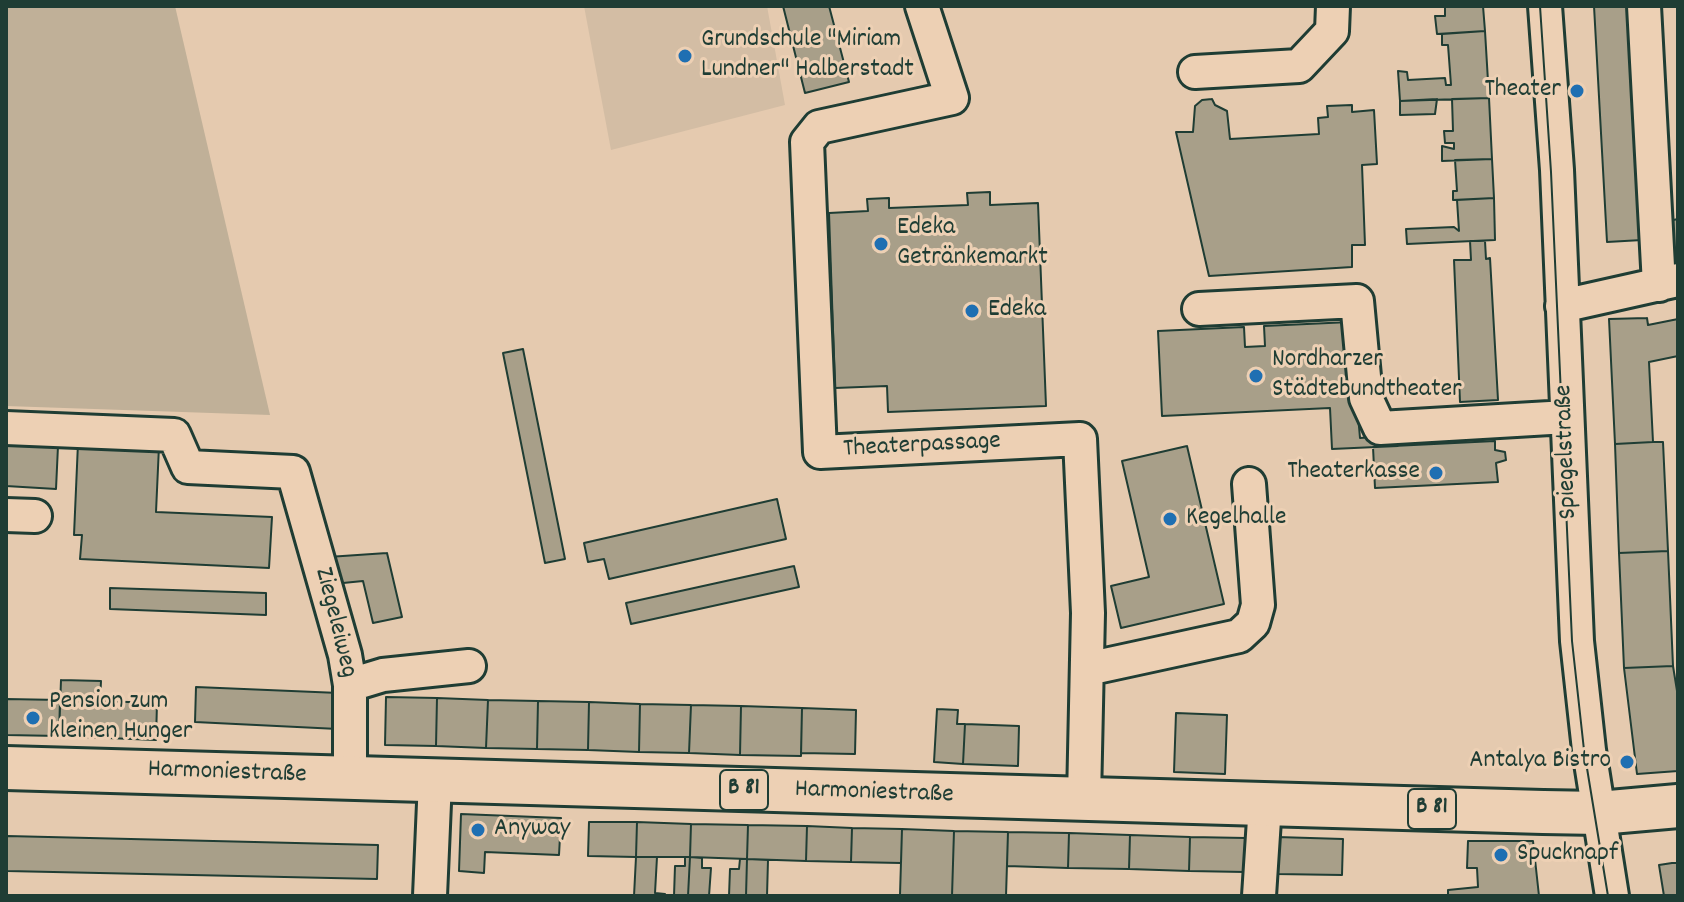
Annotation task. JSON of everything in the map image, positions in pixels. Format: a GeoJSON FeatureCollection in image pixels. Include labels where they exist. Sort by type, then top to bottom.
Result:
{"type":"FeatureCollection","features":[{"type":"Feature","properties":{"kind":"main road","name":"Harmoniestraße"},"geometry":{"type":"LineString","coordinates":[[6,768],[1599,813]]}},
{"type":"Feature","properties":{"kind":"main road","name":"B 81"},"geometry":{"type":"LineString","coordinates":[[1599,813],[1678,806]]}},
{"type":"Feature","properties":{"kind":"street","name":"Theaterpassage"},"geometry":{"type":"LineString","coordinates":[[922,6],[952,98],[819,127],[807,142],[820,452],[1080,439],[1088,613],[1084,799]]}},
{"type":"Feature","properties":{"kind":"street"},"geometry":{"type":"LineString","coordinates":[[1195,72],[1299,66],[1332,31],[1333,6]]}},
{"type":"Feature","properties":{"kind":"street","name":"Spiegelstraße"},"geometry":{"type":"LineString","coordinates":[[1545,6],[1557,170],[1577,641],[1589,750],[1612,896]]}},
{"type":"Feature","properties":{"kind":"street"},"geometry":{"type":"LineString","coordinates":[[1562,306],[1668,282],[1644,6]]}},
{"type":"Feature","properties":{"kind":"street"},"geometry":{"type":"LineString","coordinates":[[1199,309],[1357,301],[1366,398],[1380,428],[1567,417]]}},
{"type":"Feature","properties":{"kind":"street","name":"Ziegeleiweg"},"geometry":{"type":"LineString","coordinates":[[6,428],[174,435],[188,467],[293,472],[345,655],[350,685],[350,778]]}},
{"type":"Feature","properties":{"kind":"street"},"geometry":{"type":"LineString","coordinates":[[1087,669],[1239,636],[1253,623],[1258,605],[1249,484]]}},
{"type":"Feature","properties":{"kind":"street"},"geometry":{"type":"LineString","coordinates":[[350,685],[383,675],[469,666]]}},
{"type":"Feature","properties":{"kind":"street"},"geometry":{"type":"LineString","coordinates":[[430,896],[435,780]]}},
{"type":"Feature","properties":{"kind":"street"},"geometry":{"type":"LineString","coordinates":[[1259,896],[1265,804]]}},
{"type":"Feature","properties":{"kind":"shaded area"},"geometry":{"type":"Polygon","coordinates":[[[6,6],[175,6],[270,415],[6,406],[6,6]]]}},
{"type":"Feature","properties":{"kind":"shaded area","name":"Grundschule \"Miriam Lundner\" Halberstadt"},"geometry":{"type":"Polygon","coordinates":[[[584,6],[767,6],[785,105],[611,150],[584,6]]]}},
{"type":"Feature","properties":{"kind":"building"},"geometry":{"type":"Polygon","coordinates":[[[783,6],[829,6],[849,82],[805,93],[783,6]]]}},
{"type":"Feature","properties":{"kind":"building"},"geometry":{"type":"Polygon","coordinates":[[[1445,6],[1483,6],[1485,31],[1437,34],[1435,16],[1445,16],[1445,6]]]}},
{"type":"Feature","properties":{"kind":"building"},"geometry":{"type":"Polygon","coordinates":[[[1594,6],[1628,6],[1642,240],[1607,242],[1594,6]]]}},
{"type":"Feature","properties":{"kind":"building"},"geometry":{"type":"Polygon","coordinates":[[[1485,31],[1489,98],[1400,101],[1398,71],[1407,72],[1408,80],[1445,78],[1446,85],[1451,85],[1448,45],[1442,45],[1442,34],[1485,31]]]}},
{"type":"Feature","properties":{"kind":"building"},"geometry":{"type":"Polygon","coordinates":[[[1489,98],[1492,159],[1442,161],[1442,146],[1454,149],[1454,143],[1445,143],[1444,131],[1453,131],[1452,99],[1489,98]]]}},
{"type":"Feature","properties":{"kind":"building","name":"Nordharzer Städtebundtheater"},"geometry":{"type":"Polygon","coordinates":[[[1212,99],[1215,105],[1227,111],[1230,139],[1319,134],[1318,118],[1328,117],[1327,106],[1352,105],[1352,112],[1374,110],[1377,164],[1362,165],[1365,245],[1352,245],[1352,267],[1209,276],[1176,132],[1193,132],[1195,106],[1202,100],[1212,99]]]}},
{"type":"Feature","properties":{"kind":"building"},"geometry":{"type":"Polygon","coordinates":[[[1437,99],[1435,114],[1400,115],[1400,101],[1437,99]]]}},
{"type":"Feature","properties":{"kind":"building"},"geometry":{"type":"Polygon","coordinates":[[[1492,159],[1494,198],[1453,200],[1453,191],[1457,191],[1455,160],[1492,159]]]}},
{"type":"Feature","properties":{"kind":"building"},"geometry":{"type":"Polygon","coordinates":[[[990,192],[990,205],[1038,203],[1046,406],[888,412],[887,386],[835,388],[829,213],[868,211],[867,199],[889,198],[889,208],[968,205],[967,193],[990,192]]]}},
{"type":"Feature","properties":{"kind":"building"},"geometry":{"type":"Polygon","coordinates":[[[1494,198],[1495,240],[1407,244],[1406,229],[1454,227],[1459,231],[1457,200],[1494,198]]]}},
{"type":"Feature","properties":{"kind":"building"},"geometry":{"type":"Polygon","coordinates":[[[1678,219],[1678,254],[1666,256],[1659,223],[1678,219]]]}},
{"type":"Feature","properties":{"kind":"building"},"geometry":{"type":"Polygon","coordinates":[[[1470,241],[1485,241],[1486,259],[1490,258],[1498,400],[1460,402],[1454,260],[1471,260],[1470,241]]]}},
{"type":"Feature","properties":{"kind":"building"},"geometry":{"type":"Polygon","coordinates":[[[1647,318],[1648,325],[1678,319],[1678,356],[1649,362],[1653,442],[1615,444],[1609,319],[1647,318]]]}},
{"type":"Feature","properties":{"kind":"building","name":"Nordharzer Städtebundtheater"},"geometry":{"type":"Polygon","coordinates":[[[1350,322],[1360,438],[1398,435],[1398,446],[1332,449],[1330,408],[1162,416],[1158,331],[1244,327],[1245,347],[1265,346],[1264,326],[1350,322]]]}},
{"type":"Feature","properties":{"kind":"building"},"geometry":{"type":"Polygon","coordinates":[[[523,349],[565,559],[545,563],[503,353],[523,349]]]}},
{"type":"Feature","properties":{"kind":"building","name":"Theaterkasse"},"geometry":{"type":"Polygon","coordinates":[[[1495,441],[1495,450],[1505,452],[1506,460],[1496,463],[1498,482],[1375,488],[1373,447],[1495,441]]]}},
{"type":"Feature","properties":{"kind":"building"},"geometry":{"type":"Polygon","coordinates":[[[1663,442],[1668,551],[1619,553],[1615,444],[1663,442]]]}},
{"type":"Feature","properties":{"kind":"building"},"geometry":{"type":"Polygon","coordinates":[[[6,443],[58,446],[56,489],[6,486],[6,443]]]}},
{"type":"Feature","properties":{"kind":"building"},"geometry":{"type":"Polygon","coordinates":[[[78,443],[159,446],[156,512],[272,517],[269,568],[80,559],[82,535],[74,535],[78,443]]]}},
{"type":"Feature","properties":{"kind":"building","name":"Kegelhalle"},"geometry":{"type":"Polygon","coordinates":[[[1187,446],[1224,604],[1121,628],[1111,586],[1149,577],[1122,461],[1187,446]]]}},
{"type":"Feature","properties":{"kind":"building"},"geometry":{"type":"Polygon","coordinates":[[[777,499],[786,539],[609,579],[604,559],[588,562],[584,543],[777,499]]]}},
{"type":"Feature","properties":{"kind":"building"},"geometry":{"type":"Polygon","coordinates":[[[1668,551],[1673,666],[1624,668],[1619,553],[1668,551]]]}},
{"type":"Feature","properties":{"kind":"building"},"geometry":{"type":"Polygon","coordinates":[[[387,553],[402,617],[373,623],[363,581],[333,584],[328,557],[387,553]]]}},
{"type":"Feature","properties":{"kind":"building"},"geometry":{"type":"Polygon","coordinates":[[[794,566],[799,587],[631,624],[626,603],[794,566]]]}},
{"type":"Feature","properties":{"kind":"building"},"geometry":{"type":"Polygon","coordinates":[[[110,588],[266,593],[266,615],[110,609],[110,588]]]}},
{"type":"Feature","properties":{"kind":"building"},"geometry":{"type":"Polygon","coordinates":[[[1673,666],[1678,697],[1678,771],[1637,774],[1624,668],[1673,666]]]}},
{"type":"Feature","properties":{"kind":"building"},"geometry":{"type":"Polygon","coordinates":[[[61,680],[101,681],[100,701],[157,703],[156,740],[59,736],[61,680]]]}},
{"type":"Feature","properties":{"kind":"building"},"geometry":{"type":"Polygon","coordinates":[[[196,687],[339,693],[338,729],[195,722],[196,687]]]}},
{"type":"Feature","properties":{"kind":"building"},"geometry":{"type":"Polygon","coordinates":[[[386,697],[437,698],[436,746],[385,745],[386,697]]]}},
{"type":"Feature","properties":{"kind":"building"},"geometry":{"type":"Polygon","coordinates":[[[437,698],[488,700],[486,748],[436,746],[437,698]]]}},
{"type":"Feature","properties":{"kind":"building","name":"Pension zum kleinen Hunger"},"geometry":{"type":"Polygon","coordinates":[[[6,699],[60,700],[59,736],[6,735],[6,699]]]}},
{"type":"Feature","properties":{"kind":"building"},"geometry":{"type":"Polygon","coordinates":[[[488,700],[538,701],[537,749],[486,748],[488,700]]]}},
{"type":"Feature","properties":{"kind":"building"},"geometry":{"type":"Polygon","coordinates":[[[538,701],[589,702],[588,750],[537,749],[538,701]]]}},
{"type":"Feature","properties":{"kind":"building"},"geometry":{"type":"Polygon","coordinates":[[[589,702],[640,704],[639,752],[588,750],[589,702]]]}},
{"type":"Feature","properties":{"kind":"building"},"geometry":{"type":"Polygon","coordinates":[[[640,704],[691,705],[689,753],[639,752],[640,704]]]}},
{"type":"Feature","properties":{"kind":"building"},"geometry":{"type":"Polygon","coordinates":[[[691,705],[741,706],[740,755],[689,753],[691,705]]]}},
{"type":"Feature","properties":{"kind":"building"},"geometry":{"type":"Polygon","coordinates":[[[741,706],[802,708],[801,756],[740,755],[741,706]]]}},
{"type":"Feature","properties":{"kind":"building"},"geometry":{"type":"Polygon","coordinates":[[[802,708],[856,710],[855,754],[801,753],[802,708]]]}},
{"type":"Feature","properties":{"kind":"building"},"geometry":{"type":"Polygon","coordinates":[[[937,709],[958,710],[957,724],[965,724],[963,764],[934,762],[937,709]]]}},
{"type":"Feature","properties":{"kind":"building"},"geometry":{"type":"Polygon","coordinates":[[[1176,713],[1227,715],[1225,774],[1174,772],[1176,713]]]}},
{"type":"Feature","properties":{"kind":"building"},"geometry":{"type":"Polygon","coordinates":[[[965,724],[1019,726],[1018,766],[963,764],[965,724]]]}},
{"type":"Feature","properties":{"kind":"building"},"geometry":{"type":"Polygon","coordinates":[[[461,814],[561,818],[559,855],[485,852],[484,873],[459,871],[461,814]]]}},
{"type":"Feature","properties":{"kind":"building"},"geometry":{"type":"Polygon","coordinates":[[[589,822],[637,822],[636,857],[588,856],[589,822]]]}},
{"type":"Feature","properties":{"kind":"building"},"geometry":{"type":"Polygon","coordinates":[[[637,822],[691,824],[690,857],[636,857],[637,822]]]}},
{"type":"Feature","properties":{"kind":"building"},"geometry":{"type":"Polygon","coordinates":[[[691,824],[748,825],[747,859],[690,857],[691,824]]]}},
{"type":"Feature","properties":{"kind":"building"},"geometry":{"type":"Polygon","coordinates":[[[748,825],[807,826],[806,861],[747,859],[748,825]]]}},
{"type":"Feature","properties":{"kind":"building"},"geometry":{"type":"Polygon","coordinates":[[[807,826],[852,828],[851,862],[806,861],[807,826]]]}},
{"type":"Feature","properties":{"kind":"building"},"geometry":{"type":"Polygon","coordinates":[[[852,828],[902,829],[901,863],[851,862],[852,828]]]}},
{"type":"Feature","properties":{"kind":"building"},"geometry":{"type":"Polygon","coordinates":[[[902,829],[954,831],[952,896],[900,895],[902,829]]]}},
{"type":"Feature","properties":{"kind":"building"},"geometry":{"type":"Polygon","coordinates":[[[954,831],[1008,832],[1006,896],[952,896],[954,831]]]}},
{"type":"Feature","properties":{"kind":"building"},"geometry":{"type":"Polygon","coordinates":[[[1008,832],[1069,833],[1068,868],[1007,866],[1008,832]]]}},
{"type":"Feature","properties":{"kind":"building"},"geometry":{"type":"Polygon","coordinates":[[[1069,833],[1130,835],[1129,869],[1068,868],[1069,833]]]}},
{"type":"Feature","properties":{"kind":"building"},"geometry":{"type":"Polygon","coordinates":[[[1130,835],[1190,837],[1189,871],[1129,869],[1130,835]]]}},
{"type":"Feature","properties":{"kind":"building"},"geometry":{"type":"Polygon","coordinates":[[[7,836],[378,845],[377,879],[7,871],[7,836]]]}},
{"type":"Feature","properties":{"kind":"building"},"geometry":{"type":"Polygon","coordinates":[[[1190,837],[1246,838],[1245,872],[1189,871],[1190,837]]]}},
{"type":"Feature","properties":{"kind":"building"},"geometry":{"type":"Polygon","coordinates":[[[1277,837],[1343,839],[1342,875],[1276,874],[1277,837]]]}},
{"type":"Feature","properties":{"kind":"building","name":"Spucknapf"},"geometry":{"type":"Polygon","coordinates":[[[1468,841],[1533,841],[1539,896],[1448,896],[1448,890],[1478,887],[1477,868],[1467,868],[1468,841]]]}},
{"type":"Feature","properties":{"kind":"building"},"geometry":{"type":"Polygon","coordinates":[[[636,857],[657,857],[655,893],[665,896],[634,896],[636,857]]]}},
{"type":"Feature","properties":{"kind":"building"},"geometry":{"type":"Polygon","coordinates":[[[685,857],[690,857],[688,896],[674,896],[675,866],[685,866],[685,857]]]}},
{"type":"Feature","properties":{"kind":"building"},"geometry":{"type":"Polygon","coordinates":[[[690,857],[702,858],[702,868],[711,868],[709,896],[688,896],[690,857]]]}},
{"type":"Feature","properties":{"kind":"building"},"geometry":{"type":"Polygon","coordinates":[[[740,859],[747,859],[746,896],[729,896],[730,869],[739,869],[740,859]]]}},
{"type":"Feature","properties":{"kind":"building"},"geometry":{"type":"Polygon","coordinates":[[[747,859],[768,860],[767,896],[746,896],[747,859]]]}},
{"type":"Feature","properties":{"kind":"building"},"geometry":{"type":"Polygon","coordinates":[[[1678,863],[1678,896],[1664,896],[1659,865],[1678,863]]]}},
{"type":"Feature","properties":{"kind":"tram line"},"geometry":{"type":"LineString","coordinates":[[1540,6],[1551,172],[1572,641],[1584,750],[1608,896]]}},
{"type":"Feature","properties":{"kind":"place","name":"Grundschule \"Miriam Lundner\" Halberstadt"},"geometry":{"type":"Point","coordinates":[685,56]}},
{"type":"Feature","properties":{"kind":"place","name":"Theater"},"geometry":{"type":"Point","coordinates":[1577,91]}},
{"type":"Feature","properties":{"kind":"place","name":"Edeka Getränkemarkt"},"geometry":{"type":"Point","coordinates":[881,244]}},
{"type":"Feature","properties":{"kind":"place","name":"Edeka"},"geometry":{"type":"Point","coordinates":[972,311]}},
{"type":"Feature","properties":{"kind":"place","name":"Nordharzer Städtebundtheater"},"geometry":{"type":"Point","coordinates":[1256,376]}},
{"type":"Feature","properties":{"kind":"place","name":"Theaterkasse"},"geometry":{"type":"Point","coordinates":[1436,473]}},
{"type":"Feature","properties":{"kind":"place","name":"Kegelhalle"},"geometry":{"type":"Point","coordinates":[1170,519]}},
{"type":"Feature","properties":{"kind":"place","name":"Pension zum kleinen Hunger"},"geometry":{"type":"Point","coordinates":[33,718]}},
{"type":"Feature","properties":{"kind":"place","name":"Antalya Bistro"},"geometry":{"type":"Point","coordinates":[1627,762]}},
{"type":"Feature","properties":{"kind":"place","name":"Anyway"},"geometry":{"type":"Point","coordinates":[478,830]}},
{"type":"Feature","properties":{"kind":"place","name":"Spucknapf"},"geometry":{"type":"Point","coordinates":[1501,855]}}]}
